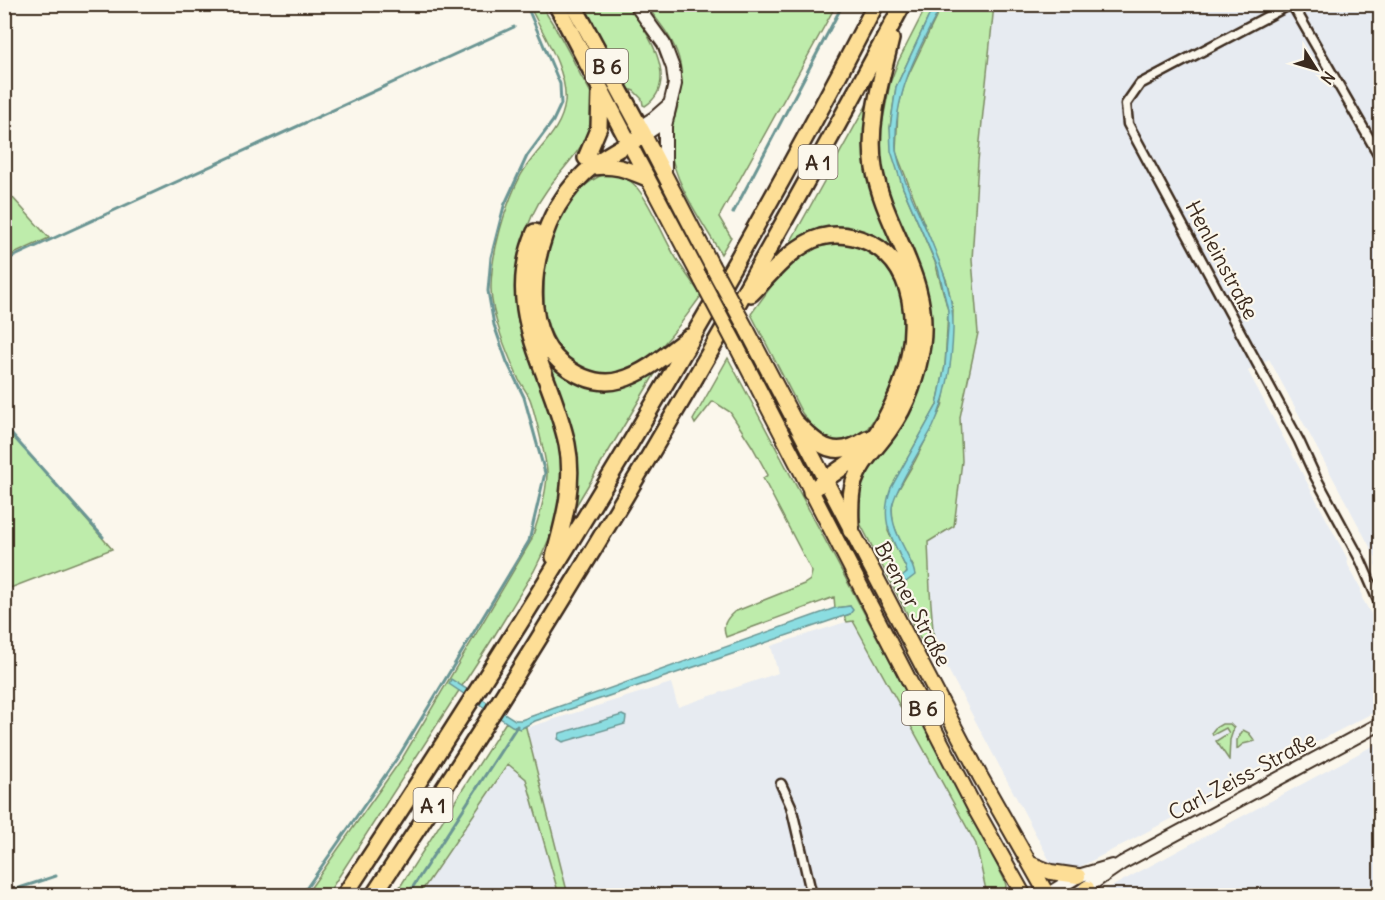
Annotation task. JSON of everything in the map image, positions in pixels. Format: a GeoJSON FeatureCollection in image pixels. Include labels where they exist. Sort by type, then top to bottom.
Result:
{"type":"FeatureCollection","features":[{"type":"Feature","properties":{"kind":"highway","name":"B 6"},"geometry":{"type":"LineString","coordinates":[[556,4],[627,139]]}},
{"type":"Feature","properties":{"kind":"highway","name":"B 6"},"geometry":{"type":"LineString","coordinates":[[573,4],[642,131]]}},
{"type":"Feature","properties":{"kind":"highway","name":"A 1"},"geometry":{"type":"LineString","coordinates":[[344,896],[549,576],[696,331],[822,107],[876,4]]}},
{"type":"Feature","properties":{"kind":"highway"},"geometry":{"type":"LineString","coordinates":[[851,531],[854,482],[862,465],[891,428],[907,398],[917,372],[922,343],[922,301],[917,281],[889,216],[874,171],[871,142],[874,110],[900,11]]}},
{"type":"Feature","properties":{"kind":"highway","name":"A 1"},"geometry":{"type":"LineString","coordinates":[[373,896],[494,710],[604,533],[738,307],[900,11]]}},
{"type":"Feature","properties":{"kind":"highway"},"geometry":{"type":"LineString","coordinates":[[599,85],[599,127],[587,163],[550,220],[541,246],[534,296],[543,337],[553,355],[566,368],[582,377],[600,382],[619,381],[646,368],[696,331]]}},
{"type":"Feature","properties":{"kind":"highway"},"geometry":{"type":"LineString","coordinates":[[549,576],[569,498],[571,471],[567,444],[525,317],[523,292],[525,266],[532,240],[543,214],[563,182],[587,163],[600,159],[642,131]]}},
{"type":"Feature","properties":{"kind":"highway"},"geometry":{"type":"LineString","coordinates":[[587,163],[621,167],[647,178]]}},
{"type":"Feature","properties":{"kind":"highway"},"geometry":{"type":"LineString","coordinates":[[738,307],[793,253],[812,241],[834,235],[863,240],[881,251],[896,266],[904,282],[911,307],[911,350],[903,380],[892,405],[860,453],[826,483]]}},
{"type":"Feature","properties":{"kind":"highway"},"geometry":{"type":"LineString","coordinates":[[793,420],[820,444],[841,450],[859,444],[879,426]]}},
{"type":"Feature","properties":{"kind":"highway"},"geometry":{"type":"LineString","coordinates":[[811,492],[862,465]]}},
{"type":"Feature","properties":{"kind":"main road"},"geometry":{"type":"LineString","coordinates":[[635,4],[656,30],[667,51],[675,79],[664,148],[665,175]]}},
{"type":"Feature","properties":{"kind":"main road"},"geometry":{"type":"LineString","coordinates":[[642,131],[659,126],[669,109]]}},
{"type":"Feature","properties":{"kind":"main road","name":"B 6"},"geometry":{"type":"LineString","coordinates":[[642,131],[665,175]]}},
{"type":"Feature","properties":{"kind":"main road","name":"B 6"},"geometry":{"type":"LineString","coordinates":[[627,139],[647,178]]}},
{"type":"Feature","properties":{"kind":"main road","name":"Bremer Straße"},"geometry":{"type":"LineString","coordinates":[[665,175],[980,776],[1046,895]]}},
{"type":"Feature","properties":{"kind":"main road","name":"Bremer Straße"},"geometry":{"type":"LineString","coordinates":[[647,178],[977,812],[1024,896]]}},
{"type":"Feature","properties":{"kind":"main road","name":"Carl-Zeiss-Straße"},"geometry":{"type":"LineString","coordinates":[[1074,896],[1085,892],[1122,863],[1380,724]]}},
{"type":"Feature","properties":{"kind":"main road","name":"Carl-Zeiss-Straße"},"geometry":{"type":"LineString","coordinates":[[1046,895],[1078,876],[1122,863]]}},
{"type":"Feature","properties":{"kind":"main road"},"geometry":{"type":"LineString","coordinates":[[1030,864],[1051,872],[1078,876]]}},
{"type":"Feature","properties":{"kind":"main road"},"geometry":{"type":"LineString","coordinates":[[1010,896],[1013,877]]}},
{"type":"Feature","properties":{"kind":"street","name":"Henleinstraße"},"geometry":{"type":"LineString","coordinates":[[1380,157],[1292,4],[1140,84],[1126,104],[1128,124],[1296,434],[1315,476],[1360,559],[1380,605]]}},
{"type":"Feature","properties":{"kind":"street"},"geometry":{"type":"LineString","coordinates":[[781,784],[791,806],[812,896]]}},
{"type":"Feature","properties":{"kind":"shaded area"},"geometry":{"type":"Polygon","coordinates":[[[994,5],[1380,5],[1380,574],[1375,564],[1376,558],[1269,359],[1248,371],[1347,558],[1348,565],[1361,589],[1362,598],[1380,630],[1380,709],[1076,869],[1062,869],[1051,863],[934,643],[933,635],[928,541],[954,526],[962,461],[960,417],[978,333],[972,260],[978,161],[994,5]]]}},
{"type":"Feature","properties":{"kind":"shaded area"},"geometry":{"type":"Polygon","coordinates":[[[852,620],[976,844],[987,895],[568,895],[526,728],[671,683],[678,707],[778,673],[771,646],[852,620]]]}},
{"type":"Feature","properties":{"kind":"shaded area"},"geometry":{"type":"Polygon","coordinates":[[[1380,742],[1380,895],[1096,895],[1254,810],[1380,742]]]}},
{"type":"Feature","properties":{"kind":"shaded area"},"geometry":{"type":"Polygon","coordinates":[[[508,764],[526,779],[559,895],[419,896],[508,764]]]}},
{"type":"Feature","properties":{"kind":"green space"},"geometry":{"type":"Polygon","coordinates":[[[529,5],[541,5],[593,100],[591,126],[586,138],[547,190],[532,215],[523,243],[518,273],[517,302],[521,329],[561,451],[563,471],[559,509],[545,549],[534,571],[327,895],[305,896],[403,757],[531,541],[541,508],[547,475],[540,437],[530,399],[519,380],[501,335],[494,311],[491,288],[496,245],[510,201],[521,175],[559,123],[565,102],[565,90],[558,65],[529,5]]]}},
{"type":"Feature","properties":{"kind":"green space"},"geometry":{"type":"Polygon","coordinates":[[[581,5],[627,5],[643,28],[651,41],[661,70],[656,96],[645,106],[634,91],[626,88],[581,5]]]}},
{"type":"Feature","properties":{"kind":"green space"},"geometry":{"type":"Polygon","coordinates":[[[646,5],[836,5],[719,217],[731,237],[721,254],[690,202],[672,160],[670,140],[681,89],[680,62],[671,40],[646,5]]]}},
{"type":"Feature","properties":{"kind":"green space"},"geometry":{"type":"Polygon","coordinates":[[[927,5],[934,5],[896,87],[890,128],[903,188],[935,262],[948,310],[945,366],[937,405],[891,488],[888,531],[906,568],[907,572],[901,582],[913,566],[893,523],[892,507],[894,497],[942,407],[950,362],[953,310],[947,282],[896,152],[898,109],[905,82],[942,5],[994,5],[978,161],[972,260],[978,333],[960,417],[962,461],[954,526],[928,542],[934,643],[925,648],[861,525],[858,506],[859,493],[865,474],[929,311],[922,276],[892,203],[880,161],[880,135],[890,83],[927,5]]]}},
{"type":"Feature","properties":{"kind":"green space"},"geometry":{"type":"Polygon","coordinates":[[[866,106],[866,169],[903,260],[877,239],[846,228],[835,228],[819,233],[786,250],[866,106]]]}},
{"type":"Feature","properties":{"kind":"green space"},"geometry":{"type":"Polygon","coordinates":[[[607,173],[629,180],[643,196],[672,252],[701,296],[674,332],[651,356],[626,370],[610,373],[595,372],[581,367],[569,358],[558,346],[550,331],[544,302],[547,256],[558,222],[578,192],[591,181],[607,173]]]}},
{"type":"Feature","properties":{"kind":"green space"},"geometry":{"type":"Polygon","coordinates":[[[4,188],[49,238],[5,258],[4,258],[4,188]]]}},
{"type":"Feature","properties":{"kind":"green space"},"geometry":{"type":"Polygon","coordinates":[[[847,242],[883,259],[904,299],[903,352],[895,380],[883,406],[865,432],[839,443],[821,438],[802,413],[751,314],[786,266],[810,248],[847,242]]]}},
{"type":"Feature","properties":{"kind":"green space"},"geometry":{"type":"Polygon","coordinates":[[[542,351],[568,377],[578,383],[601,389],[631,385],[659,367],[574,509],[578,474],[573,440],[542,351]]]}},
{"type":"Feature","properties":{"kind":"green space"},"geometry":{"type":"Polygon","coordinates":[[[728,358],[965,802],[1004,879],[1005,895],[987,895],[976,844],[853,621],[847,622],[844,616],[850,614],[850,606],[835,608],[834,597],[726,637],[725,623],[734,612],[804,584],[810,580],[812,572],[763,478],[768,475],[730,412],[713,401],[695,424],[693,420],[728,358]]]}},
{"type":"Feature","properties":{"kind":"green space"},"geometry":{"type":"Polygon","coordinates":[[[5,427],[112,549],[4,590],[5,427]]]}},
{"type":"Feature","properties":{"kind":"green space"},"geometry":{"type":"Polygon","coordinates":[[[506,722],[520,729],[526,726],[568,895],[559,895],[526,779],[508,764],[419,895],[394,896],[506,722]]]}},
{"type":"Feature","properties":{"kind":"green space"},"geometry":{"type":"Polygon","coordinates":[[[1222,724],[1230,724],[1234,728],[1230,740],[1229,760],[1216,741],[1229,733],[1226,728],[1213,735],[1212,732],[1222,724]]]}},
{"type":"Feature","properties":{"kind":"green space"},"geometry":{"type":"Polygon","coordinates":[[[1243,730],[1249,733],[1255,741],[1243,744],[1237,749],[1237,740],[1243,730]]]}},
{"type":"Feature","properties":{"kind":"water"},"geometry":{"type":"Polygon","coordinates":[[[934,5],[942,5],[911,68],[900,101],[896,152],[947,285],[953,318],[952,342],[948,380],[938,416],[903,480],[892,508],[898,535],[915,575],[902,585],[899,579],[907,573],[906,568],[889,530],[886,510],[891,488],[937,405],[945,366],[948,310],[938,268],[903,188],[891,151],[890,128],[896,87],[934,5]]]}},
{"type":"Feature","properties":{"kind":"water"},"geometry":{"type":"Polygon","coordinates":[[[850,606],[853,610],[850,614],[535,721],[520,729],[449,684],[451,679],[515,720],[521,720],[835,608],[850,606]]]}},
{"type":"Feature","properties":{"kind":"water"},"geometry":{"type":"Polygon","coordinates":[[[622,715],[626,717],[625,724],[563,742],[558,739],[560,733],[622,715]]]}},
{"type":"Feature","properties":{"kind":"waterway"},"geometry":{"type":"LineString","coordinates":[[301,896],[400,754],[529,541],[545,473],[524,397],[507,362],[494,325],[488,291],[491,257],[504,206],[527,156],[553,121],[561,104],[560,84],[526,4]]}},
{"type":"Feature","properties":{"kind":"waterway"},"geometry":{"type":"LineString","coordinates":[[733,213],[843,4]]}},
{"type":"Feature","properties":{"kind":"waterway"},"geometry":{"type":"LineString","coordinates":[[4,261],[514,27]]}},
{"type":"Feature","properties":{"kind":"waterway"},"geometry":{"type":"LineString","coordinates":[[4,426],[103,537]]}},
{"type":"Feature","properties":{"kind":"waterway"},"geometry":{"type":"LineString","coordinates":[[407,896],[517,726]]}},
{"type":"Feature","properties":{"kind":"waterway"},"geometry":{"type":"LineString","coordinates":[[4,893],[56,876]]}}]}
